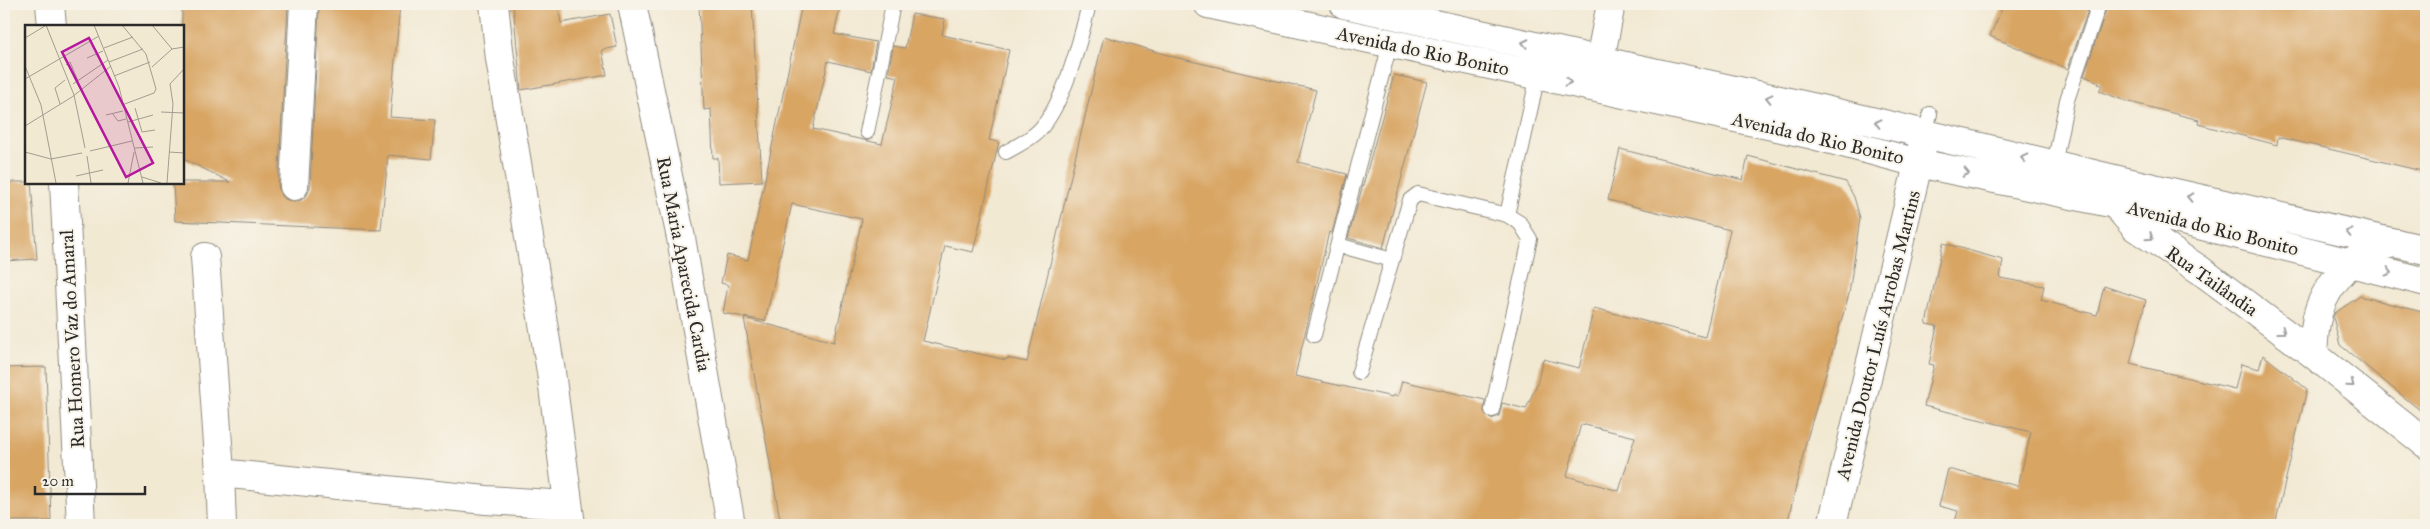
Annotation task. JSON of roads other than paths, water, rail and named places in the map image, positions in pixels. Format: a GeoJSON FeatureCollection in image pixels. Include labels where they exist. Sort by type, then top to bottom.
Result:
{"type":"FeatureCollection","features":[{"type":"Feature","properties":{"kind":"street"},"geometry":{"type":"LineString","coordinates":[[50,4],[52,25]]}},
{"type":"Feature","properties":{"kind":"street"},"geometry":{"type":"LineString","coordinates":[[294,186],[304,4]]}},
{"type":"Feature","properties":{"kind":"street"},"geometry":{"type":"LineString","coordinates":[[220,473],[486,500],[569,515],[551,372],[500,59],[494,4]]}},
{"type":"Feature","properties":{"kind":"street","name":"Rua Maria Aparecida Cardia"},"geometry":{"type":"LineString","coordinates":[[632,4],[681,238],[731,525]]}},
{"type":"Feature","properties":{"kind":"street","name":"Avenida do Rio Bonito"},"geometry":{"type":"LineString","coordinates":[[1208,4],[1283,12],[1390,44],[1809,134],[1918,163],[2115,204],[2426,282]]}},
{"type":"Feature","properties":{"kind":"street","name":"Avenida do Rio Bonito"},"geometry":{"type":"LineString","coordinates":[[1344,4],[1600,60],[1928,125],[2054,165],[2426,250]]}},
{"type":"Feature","properties":{"kind":"street"},"geometry":{"type":"LineString","coordinates":[[1600,60],[1611,4]]}},
{"type":"Feature","properties":{"kind":"street","name":"Avenida Doutor Luís Arrobas Martins"},"geometry":{"type":"LineString","coordinates":[[1832,525],[1928,125]]}},
{"type":"Feature","properties":{"kind":"street","name":"Rua Homero Vaz do Amaral"},"geometry":{"type":"LineString","coordinates":[[64,184],[81,525]]}},
{"type":"Feature","properties":{"kind":"street","name":"Rua Tailândia"},"geometry":{"type":"LineString","coordinates":[[2115,204],[2135,227],[2200,270],[2313,354],[2426,444]]}},
{"type":"Feature","properties":{"kind":"street"},"geometry":{"type":"LineString","coordinates":[[2313,354],[2316,321],[2325,294],[2352,263],[2376,247],[2396,243]]}},
{"type":"Feature","properties":{"kind":"street"},"geometry":{"type":"LineString","coordinates":[[205,257],[222,525]]}},
{"type":"Feature","properties":{"kind":"lane"},"geometry":{"type":"LineString","coordinates":[[867,132],[893,4]]}},
{"type":"Feature","properties":{"kind":"lane"},"geometry":{"type":"LineString","coordinates":[[1006,152],[1036,134],[1057,106],[1082,34],[1089,4]]}},
{"type":"Feature","properties":{"kind":"lane"},"geometry":{"type":"LineString","coordinates":[[2054,165],[2067,100],[2099,4]]}},
{"type":"Feature","properties":{"kind":"lane"},"geometry":{"type":"LineString","coordinates":[[1314,335],[1390,44]]}},
{"type":"Feature","properties":{"kind":"lane"},"geometry":{"type":"LineString","coordinates":[[1507,215],[1538,76]]}},
{"type":"Feature","properties":{"kind":"lane"},"geometry":{"type":"LineString","coordinates":[[1359,372],[1410,200],[1418,194],[1507,215],[1520,223],[1530,239],[1492,410]]}},
{"type":"Feature","properties":{"kind":"lane"},"geometry":{"type":"LineString","coordinates":[[1338,245],[1392,260]]}}]}
